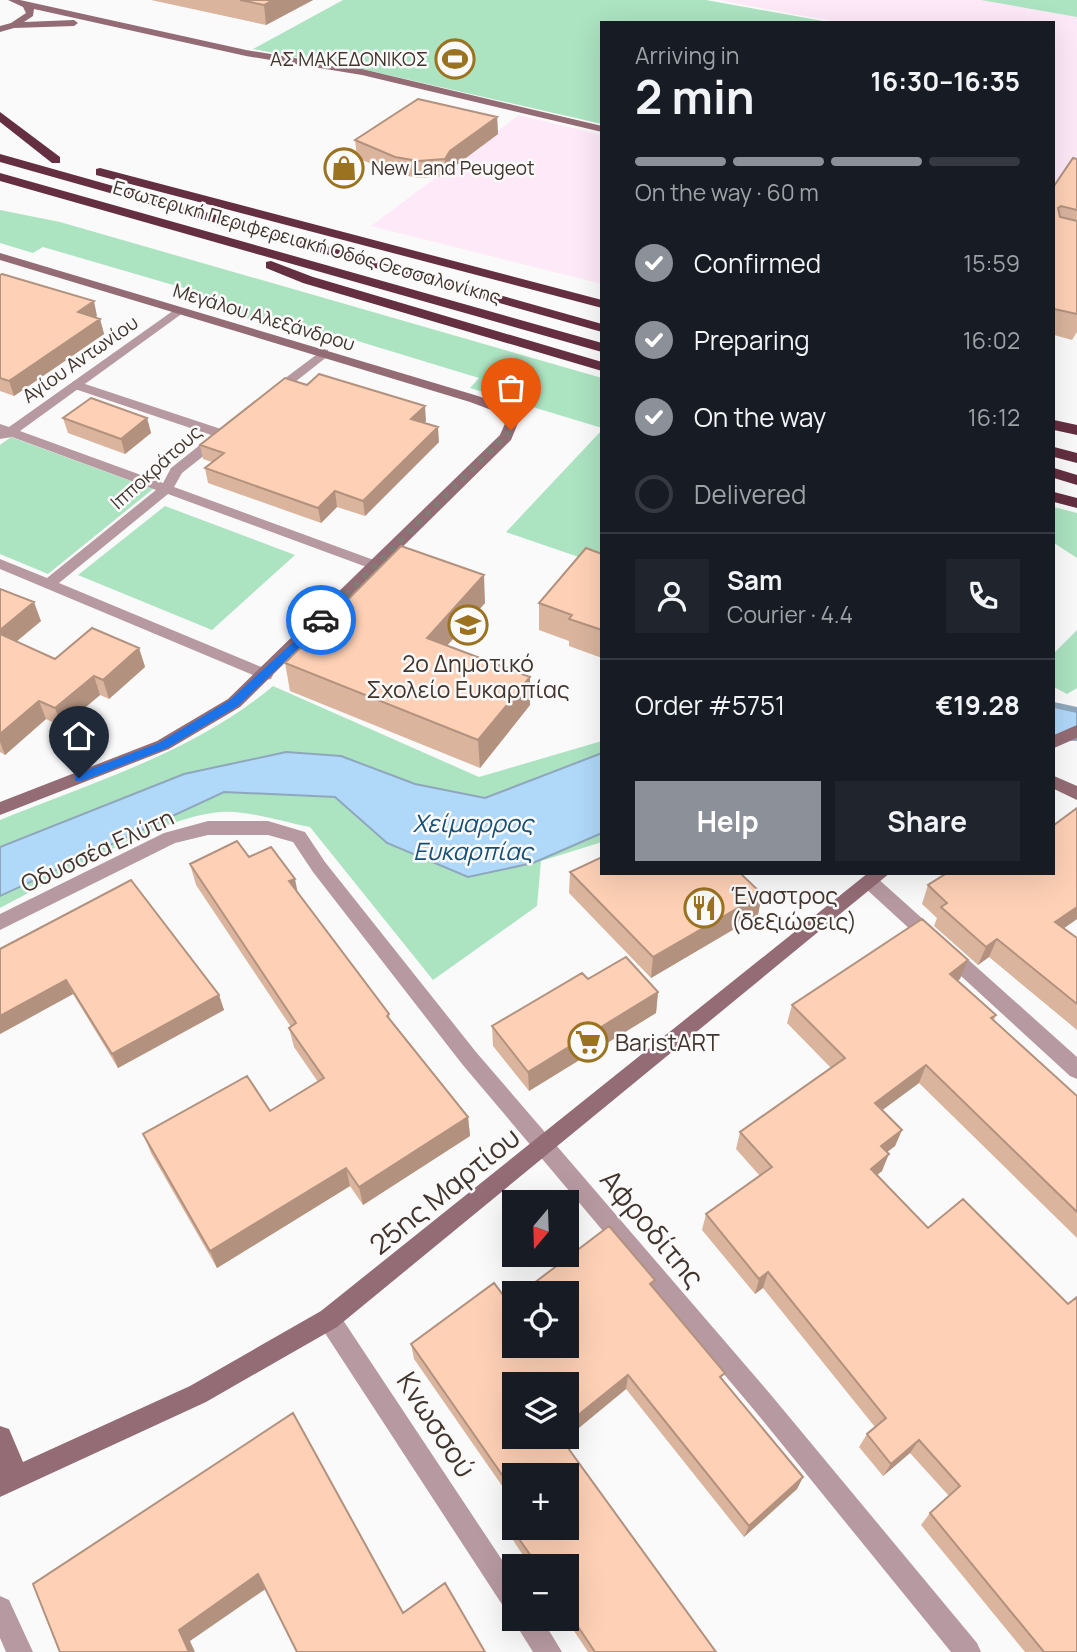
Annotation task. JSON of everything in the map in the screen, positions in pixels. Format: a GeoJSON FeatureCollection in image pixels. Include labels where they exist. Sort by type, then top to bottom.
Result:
{"type":"FeatureCollection","features":[{"type":"Feature","properties":{"kind":"highway"},"geometry":{"type":"LineString","coordinates":[[0,115],[56,160]]}},
{"type":"Feature","properties":{"kind":"highway"},"geometry":{"type":"LineString","coordinates":[[0,145],[600,303]]}},
{"type":"Feature","properties":{"kind":"highway","name":"Εσωτερική Περιφερειακή Οδός Θεσσαλονίκης"},"geometry":{"type":"LineString","coordinates":[[0,158],[600,327]]}},
{"type":"Feature","properties":{"kind":"highway","name":"Εσωτερική Περιφερειακή Οδός Θεσσαλονίκης"},"geometry":{"type":"LineString","coordinates":[[0,177],[600,347]]}},
{"type":"Feature","properties":{"kind":"highway"},"geometry":{"type":"LineString","coordinates":[[202,233],[287,273],[600,366]]}},
{"type":"Feature","properties":{"kind":"highway"},"geometry":{"type":"LineString","coordinates":[[1055,425],[1077,430]]}},
{"type":"Feature","properties":{"kind":"highway"},"geometry":{"type":"LineString","coordinates":[[1055,452],[1077,458]]}},
{"type":"Feature","properties":{"kind":"highway"},"geometry":{"type":"LineString","coordinates":[[1055,473],[1077,480]]}},
{"type":"Feature","properties":{"kind":"highway"},"geometry":{"type":"LineString","coordinates":[[1055,497],[1077,503]]}},
{"type":"Feature","properties":{"kind":"street"},"geometry":{"type":"LineString","coordinates":[[12,0],[246,53],[362,72],[600,129]]}},
{"type":"Feature","properties":{"kind":"street"},"geometry":{"type":"LineString","coordinates":[[14,25],[30,14],[26,5]]}},
{"type":"Feature","properties":{"kind":"street"},"geometry":{"type":"LineString","coordinates":[[0,29],[14,25],[68,22],[141,29]]}},
{"type":"Feature","properties":{"kind":"street","name":"Μεγάλου Αλεξάνδρου"},"geometry":{"type":"LineString","coordinates":[[1,258],[324,353],[507,411],[514,418],[506,437],[377,566]]}},
{"type":"Feature","properties":{"kind":"street","name":"Αγίου Αντωνίου"},"geometry":{"type":"LineString","coordinates":[[3,433],[181,310]]}},
{"type":"Feature","properties":{"kind":"street"},"geometry":{"type":"LineString","coordinates":[[262,402],[324,353]]}},
{"type":"Feature","properties":{"kind":"street","name":"Ιπποκράτους"},"geometry":{"type":"LineString","coordinates":[[48,584],[166,489],[176,471],[227,430],[76,385]]}},
{"type":"Feature","properties":{"kind":"street"},"geometry":{"type":"LineString","coordinates":[[0,809],[163,746],[234,703],[377,566],[3,433]]}},
{"type":"Feature","properties":{"kind":"street"},"geometry":{"type":"LineString","coordinates":[[0,564],[265,675]]}},
{"type":"Feature","properties":{"kind":"street"},"geometry":{"type":"LineString","coordinates":[[1055,742],[1077,731]]}},
{"type":"Feature","properties":{"kind":"street"},"geometry":{"type":"LineString","coordinates":[[1055,783],[1077,794]]}},
{"type":"Feature","properties":{"kind":"street","name":"Οδυσσέα Ελύτη"},"geometry":{"type":"LineString","coordinates":[[0,923],[170,838],[208,828],[268,828],[299,837]]}},
{"type":"Feature","properties":{"kind":"street","name":"Αφροδίτης"},"geometry":{"type":"LineString","coordinates":[[299,837],[469,1058],[763,1403],[968,1652]]}},
{"type":"Feature","properties":{"kind":"street"},"geometry":{"type":"LineString","coordinates":[[876,878],[1077,1070]]}},
{"type":"Feature","properties":{"kind":"street","name":"25ης Μαρτίου"},"geometry":{"type":"LineString","coordinates":[[8,1481],[198,1394],[329,1319],[876,878]]}},
{"type":"Feature","properties":{"kind":"street","name":"Κνωσσού"},"geometry":{"type":"LineString","coordinates":[[329,1319],[502,1582]]}},
{"type":"Feature","properties":{"kind":"street"},"geometry":{"type":"LineString","coordinates":[[0,1438],[8,1481]]}},
{"type":"Feature","properties":{"kind":"street"},"geometry":{"type":"LineString","coordinates":[[0,1609],[20,1652]]}},
{"type":"Feature","properties":{"kind":"street"},"geometry":{"type":"LineString","coordinates":[[535,1631],[549,1652]]}},
{"type":"Feature","properties":{"kind":"shaded area"},"geometry":{"type":"Polygon","coordinates":[[[719,0],[981,0],[1077,17],[1077,231],[1055,226],[1055,21],[831,21],[719,0]]]}},
{"type":"Feature","properties":{"kind":"shaded area"},"geometry":{"type":"Polygon","coordinates":[[[519,115],[600,135],[600,283],[371,226],[519,115]]]}},
{"type":"Feature","properties":{"kind":"green space","name":"ΑΣ ΜΑΚΕΔΟΝΙΚΟΣ"},"geometry":{"type":"Polygon","coordinates":[[[343,0],[706,0],[823,21],[600,21],[600,124],[362,69],[253,49],[343,0]]]}},
{"type":"Feature","properties":{"kind":"green space"},"geometry":{"type":"Polygon","coordinates":[[[981,0],[1077,0],[1077,17],[981,0]]]}},
{"type":"Feature","properties":{"kind":"green space"},"geometry":{"type":"Polygon","coordinates":[[[0,210],[60,222],[600,377],[600,427],[470,388],[479,378],[328,332],[318,340],[194,302],[204,294],[43,247],[33,253],[0,243],[0,210]]]}},
{"type":"Feature","properties":{"kind":"green space"},"geometry":{"type":"Polygon","coordinates":[[[600,432],[600,564],[506,532],[600,432]]]}},
{"type":"Feature","properties":{"kind":"green space"},"geometry":{"type":"Polygon","coordinates":[[[11,437],[153,489],[48,574],[0,554],[0,445],[11,437]]]}},
{"type":"Feature","properties":{"kind":"green space"},"geometry":{"type":"Polygon","coordinates":[[[165,506],[295,555],[212,630],[78,575],[165,506]]]}},
{"type":"Feature","properties":{"kind":"green space"},"geometry":{"type":"Polygon","coordinates":[[[1055,507],[1077,513],[1077,558],[1055,544],[1055,507]]]}},
{"type":"Feature","properties":{"kind":"green space"},"geometry":{"type":"Polygon","coordinates":[[[1077,630],[1077,688],[1067,694],[1055,688],[1055,652],[1077,630]]]}},
{"type":"Feature","properties":{"kind":"green space"},"geometry":{"type":"Polygon","coordinates":[[[273,686],[479,777],[600,742],[600,843],[541,861],[537,906],[433,980],[310,827],[254,815],[220,812],[167,825],[108,851],[0,908],[0,820],[142,763],[211,729],[273,686]]]}},
{"type":"Feature","properties":{"kind":"water"},"geometry":{"type":"Polygon","coordinates":[[[1055,705],[1077,709],[1077,740],[1055,739],[1055,705]]]}},
{"type":"Feature","properties":{"kind":"water","name":"Χείμαρρος Ευκαρπίας"},"geometry":{"type":"Polygon","coordinates":[[[286,752],[341,756],[415,784],[485,798],[600,754],[600,834],[533,863],[468,877],[387,843],[335,797],[224,792],[0,896],[0,847],[184,774],[286,752]]]}},
{"type":"Feature","properties":{"kind":"building"},"geometry":{"type":"Polygon","coordinates":[[[240,0],[273,0],[264,5],[240,0]]]}},
{"type":"Feature","properties":{"kind":"building"},"geometry":{"type":"Polygon","coordinates":[[[418,99],[497,117],[450,151],[445,159],[418,161],[395,157],[355,140],[418,99]]]}},
{"type":"Feature","properties":{"kind":"building"},"geometry":{"type":"Polygon","coordinates":[[[1073,158],[1077,159],[1077,210],[1061,206],[1058,208],[1060,217],[1077,221],[1077,314],[1055,309],[1055,185],[1073,158]]]}},
{"type":"Feature","properties":{"kind":"building"},"geometry":{"type":"Polygon","coordinates":[[[2,274],[94,301],[78,312],[100,319],[9,381],[0,378],[2,274]]]}},
{"type":"Feature","properties":{"kind":"building"},"geometry":{"type":"Polygon","coordinates":[[[319,374],[425,406],[411,419],[438,427],[363,501],[335,491],[318,508],[205,468],[224,453],[200,445],[285,378],[307,385],[319,374]]]}},
{"type":"Feature","properties":{"kind":"building"},"geometry":{"type":"Polygon","coordinates":[[[91,398],[147,418],[121,439],[63,418],[91,398]]]}},
{"type":"Feature","properties":{"kind":"building"},"geometry":{"type":"Polygon","coordinates":[[[401,546],[484,575],[427,638],[530,677],[478,740],[285,663],[401,546]]]}},
{"type":"Feature","properties":{"kind":"building"},"geometry":{"type":"Polygon","coordinates":[[[586,548],[600,553],[600,629],[569,619],[572,615],[539,603],[586,548]]]}},
{"type":"Feature","properties":{"kind":"building"},"geometry":{"type":"Polygon","coordinates":[[[0,589],[34,602],[0,630],[0,589]]]}},
{"type":"Feature","properties":{"kind":"building"},"geometry":{"type":"Polygon","coordinates":[[[92,628],[139,648],[103,680],[94,676],[55,708],[39,701],[0,734],[0,634],[55,659],[92,628]]]}},
{"type":"Feature","properties":{"kind":"building"},"geometry":{"type":"Polygon","coordinates":[[[1077,808],[1077,907],[1055,922],[1077,938],[1077,1004],[997,939],[986,947],[941,907],[947,903],[928,885],[944,875],[1055,875],[1055,824],[1077,808]]]}},
{"type":"Feature","properties":{"kind":"building"},"geometry":{"type":"Polygon","coordinates":[[[237,841],[249,857],[271,847],[295,879],[289,881],[389,1014],[387,1016],[468,1117],[359,1187],[346,1168],[210,1251],[143,1134],[247,1076],[270,1111],[324,1078],[289,1028],[296,1023],[190,864],[237,841]]]}},
{"type":"Feature","properties":{"kind":"building"},"geometry":{"type":"Polygon","coordinates":[[[600,858],[600,875],[742,875],[762,894],[653,957],[570,872],[600,858]]]}},
{"type":"Feature","properties":{"kind":"building"},"geometry":{"type":"Polygon","coordinates":[[[131,880],[219,995],[112,1054],[66,980],[0,1016],[0,949],[131,880]]]}},
{"type":"Feature","properties":{"kind":"building"},"geometry":{"type":"Polygon","coordinates":[[[922,919],[968,960],[950,974],[996,1015],[991,1018],[1077,1096],[1077,1212],[926,1065],[875,1103],[902,1130],[881,1146],[889,1154],[871,1169],[928,1228],[963,1199],[1068,1304],[1077,1297],[1077,1652],[1044,1652],[930,1513],[960,1486],[919,1440],[891,1464],[867,1434],[886,1418],[768,1272],[759,1279],[706,1214],[772,1167],[740,1132],[845,1058],[792,1005],[922,919]]]}},
{"type":"Feature","properties":{"kind":"building"},"geometry":{"type":"Polygon","coordinates":[[[626,957],[658,992],[528,1072],[492,1026],[582,973],[588,979],[626,957]]]}},
{"type":"Feature","properties":{"kind":"building"},"geometry":{"type":"Polygon","coordinates":[[[609,1226],[655,1280],[650,1284],[725,1373],[720,1377],[803,1477],[749,1526],[628,1375],[579,1414],[579,1372],[502,1372],[502,1449],[569,1449],[579,1463],[502,1463],[502,1475],[411,1344],[494,1283],[502,1294],[502,1358],[579,1358],[579,1281],[537,1281],[555,1267],[579,1267],[579,1249],[609,1226]]]}},
{"type":"Feature","properties":{"kind":"building"},"geometry":{"type":"Polygon","coordinates":[[[293,1413],[403,1613],[445,1583],[485,1652],[297,1652],[258,1574],[179,1630],[189,1652],[60,1652],[33,1584],[293,1413]]]}},
{"type":"Feature","properties":{"kind":"building"},"geometry":{"type":"Polygon","coordinates":[[[579,1463],[716,1652],[595,1652],[579,1628],[579,1554],[530,1554],[520,1540],[579,1540],[579,1463]]]}},
{"type":"Feature","properties":{"kind":"waterway","name":"Χείμαρρος Ευκαρπίας"},"geometry":{"type":"LineString","coordinates":[[1055,705],[1077,710]]}},
{"type":"Feature","properties":{"kind":"way so far"},"geometry":{"type":"LineString","coordinates":[[321,620],[511,430]]}},
{"type":"Feature","properties":{"kind":"place","name":"ΑΣ ΜΑΚΕΔΟΝΙΚΟΣ"},"geometry":{"type":"Point","coordinates":[455,59]}},
{"type":"Feature","properties":{"kind":"place","name":"New Land Peugeot"},"geometry":{"type":"Point","coordinates":[344,168]}},
{"type":"Feature","properties":{"kind":"place","name":"2ο Δημοτικό Σχολείο Ευκαρπίας"},"geometry":{"type":"Point","coordinates":[468,625]}},
{"type":"Feature","properties":{"kind":"place","name":"Έναστρος (δεξιώσεις)"},"geometry":{"type":"Point","coordinates":[704,908]}},
{"type":"Feature","properties":{"kind":"place","name":"BaristART"},"geometry":{"type":"Point","coordinates":[588,1042]}},
{"type":"Feature","properties":{"kind":"route"},"geometry":{"type":"LineString","coordinates":[[79,778],[163,746],[234,703],[321,620]]}}]}
